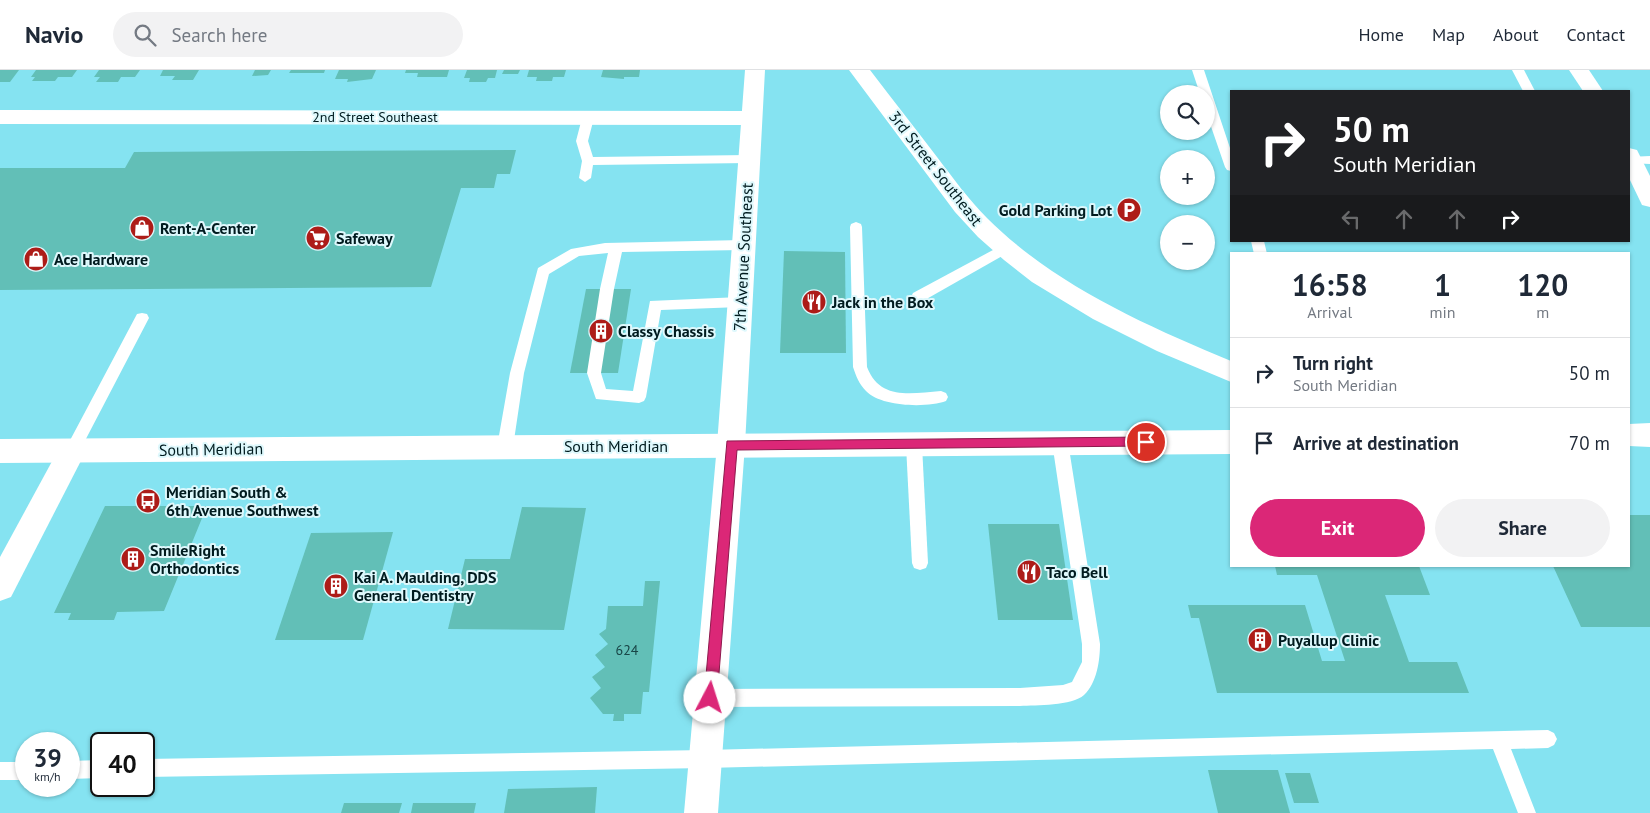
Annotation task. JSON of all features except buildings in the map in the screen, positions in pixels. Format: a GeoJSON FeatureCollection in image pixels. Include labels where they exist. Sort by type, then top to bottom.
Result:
{"type":"FeatureCollection","features":[{"type":"Feature","properties":{"kind":"street","name":"7th Avenue Southeast"},"geometry":{"type":"LineString","coordinates":[[701,813],[731,445],[755,70]]}},
{"type":"Feature","properties":{"kind":"street","name":"3rd Street Southeast"},"geometry":{"type":"LineString","coordinates":[[860,70],[956,198],[986,231],[1006,248],[1054,283],[1093,308],[1144,334],[1230,372]]}},
{"type":"Feature","properties":{"kind":"street"},"geometry":{"type":"LineString","coordinates":[[1579,70],[1592,90]]}},
{"type":"Feature","properties":{"kind":"street","name":"2nd Street Southeast"},"geometry":{"type":"LineString","coordinates":[[0,116],[751,118]]}},
{"type":"Feature","properties":{"kind":"street"},"geometry":{"type":"LineString","coordinates":[[1637,158],[1650,199]]}},
{"type":"Feature","properties":{"kind":"street"},"geometry":{"type":"LineString","coordinates":[[1630,435],[1650,435]]}},
{"type":"Feature","properties":{"kind":"street","name":"South Meridian"},"geometry":{"type":"LineString","coordinates":[[0,451],[1230,442]]}},
{"type":"Feature","properties":{"kind":"street"},"geometry":{"type":"LineString","coordinates":[[0,587],[72,451]]}},
{"type":"Feature","properties":{"kind":"lane"},"geometry":{"type":"LineString","coordinates":[[1198,70],[1203,85]]}},
{"type":"Feature","properties":{"kind":"lane"},"geometry":{"type":"LineString","coordinates":[[1518,70],[1528,90]]}},
{"type":"Feature","properties":{"kind":"lane"},"geometry":{"type":"LineString","coordinates":[[585,178],[588,161],[582,141],[588,118]]}},
{"type":"Feature","properties":{"kind":"lane"},"geometry":{"type":"LineString","coordinates":[[1215,120],[1230,164]]}},
{"type":"Feature","properties":{"kind":"lane"},"geometry":{"type":"LineString","coordinates":[[588,161],[748,160]]}},
{"type":"Feature","properties":{"kind":"lane"},"geometry":{"type":"LineString","coordinates":[[856,227],[860,367],[863,378],[874,392],[887,397],[941,397]]}},
{"type":"Feature","properties":{"kind":"lane"},"geometry":{"type":"LineString","coordinates":[[505,447],[517,373],[543,271],[576,252],[616,248],[743,246]]}},
{"type":"Feature","properties":{"kind":"lane"},"geometry":{"type":"LineString","coordinates":[[616,248],[607,290],[594,373],[601,395],[640,397],[655,305],[740,302]]}},
{"type":"Feature","properties":{"kind":"lane"},"geometry":{"type":"LineString","coordinates":[[918,297],[1006,248]]}},
{"type":"Feature","properties":{"kind":"lane"},"geometry":{"type":"LineString","coordinates":[[72,451],[142,318]]}},
{"type":"Feature","properties":{"kind":"lane"},"geometry":{"type":"LineString","coordinates":[[710,698],[1020,697],[1063,694],[1078,689],[1085,678],[1090,662],[1088,615],[1060,442]]}},
{"type":"Feature","properties":{"kind":"lane"},"geometry":{"type":"LineString","coordinates":[[914,445],[920,563]]}},
{"type":"Feature","properties":{"kind":"lane"},"geometry":{"type":"LineString","coordinates":[[155,768],[706,759],[1548,739]]}},
{"type":"Feature","properties":{"kind":"lane"},"geometry":{"type":"LineString","coordinates":[[1498,740],[1527,813]]}},
{"type":"Feature","properties":{"kind":"lane"},"geometry":{"type":"LineString","coordinates":[[0,771],[15,771]]}},
{"type":"Feature","properties":{"kind":"place","name":"Gold Parking Lot"},"geometry":{"type":"Point","coordinates":[1129,210]}},
{"type":"Feature","properties":{"kind":"place","name":"Rent-A-Center"},"geometry":{"type":"Point","coordinates":[142,228]}},
{"type":"Feature","properties":{"kind":"place","name":"Safeway"},"geometry":{"type":"Point","coordinates":[318,238]}},
{"type":"Feature","properties":{"kind":"place","name":"Ace Hardware"},"geometry":{"type":"Point","coordinates":[36,259]}},
{"type":"Feature","properties":{"kind":"place","name":"Jack in the Box"},"geometry":{"type":"Point","coordinates":[814,302]}},
{"type":"Feature","properties":{"kind":"place","name":"Classy Chassis"},"geometry":{"type":"Point","coordinates":[601,331]}},
{"type":"Feature","properties":{"kind":"place","name":"Meridian South & 6th Avenue Southwest"},"geometry":{"type":"Point","coordinates":[148,501]}},
{"type":"Feature","properties":{"kind":"place","name":"SmileRight Orthodontics"},"geometry":{"type":"Point","coordinates":[133,559]}},
{"type":"Feature","properties":{"kind":"place","name":"Taco Bell"},"geometry":{"type":"Point","coordinates":[1029,572]}},
{"type":"Feature","properties":{"kind":"place","name":"Kai A. Maulding, DDS General Dentistry"},"geometry":{"type":"Point","coordinates":[336,586]}},
{"type":"Feature","properties":{"kind":"place","name":"Puyallup Clinic"},"geometry":{"type":"Point","coordinates":[1260,640]}},
{"type":"Feature","properties":{"kind":"route"},"geometry":{"type":"LineString","coordinates":[[710,698],[731,445],[1146,442]]}}]}
